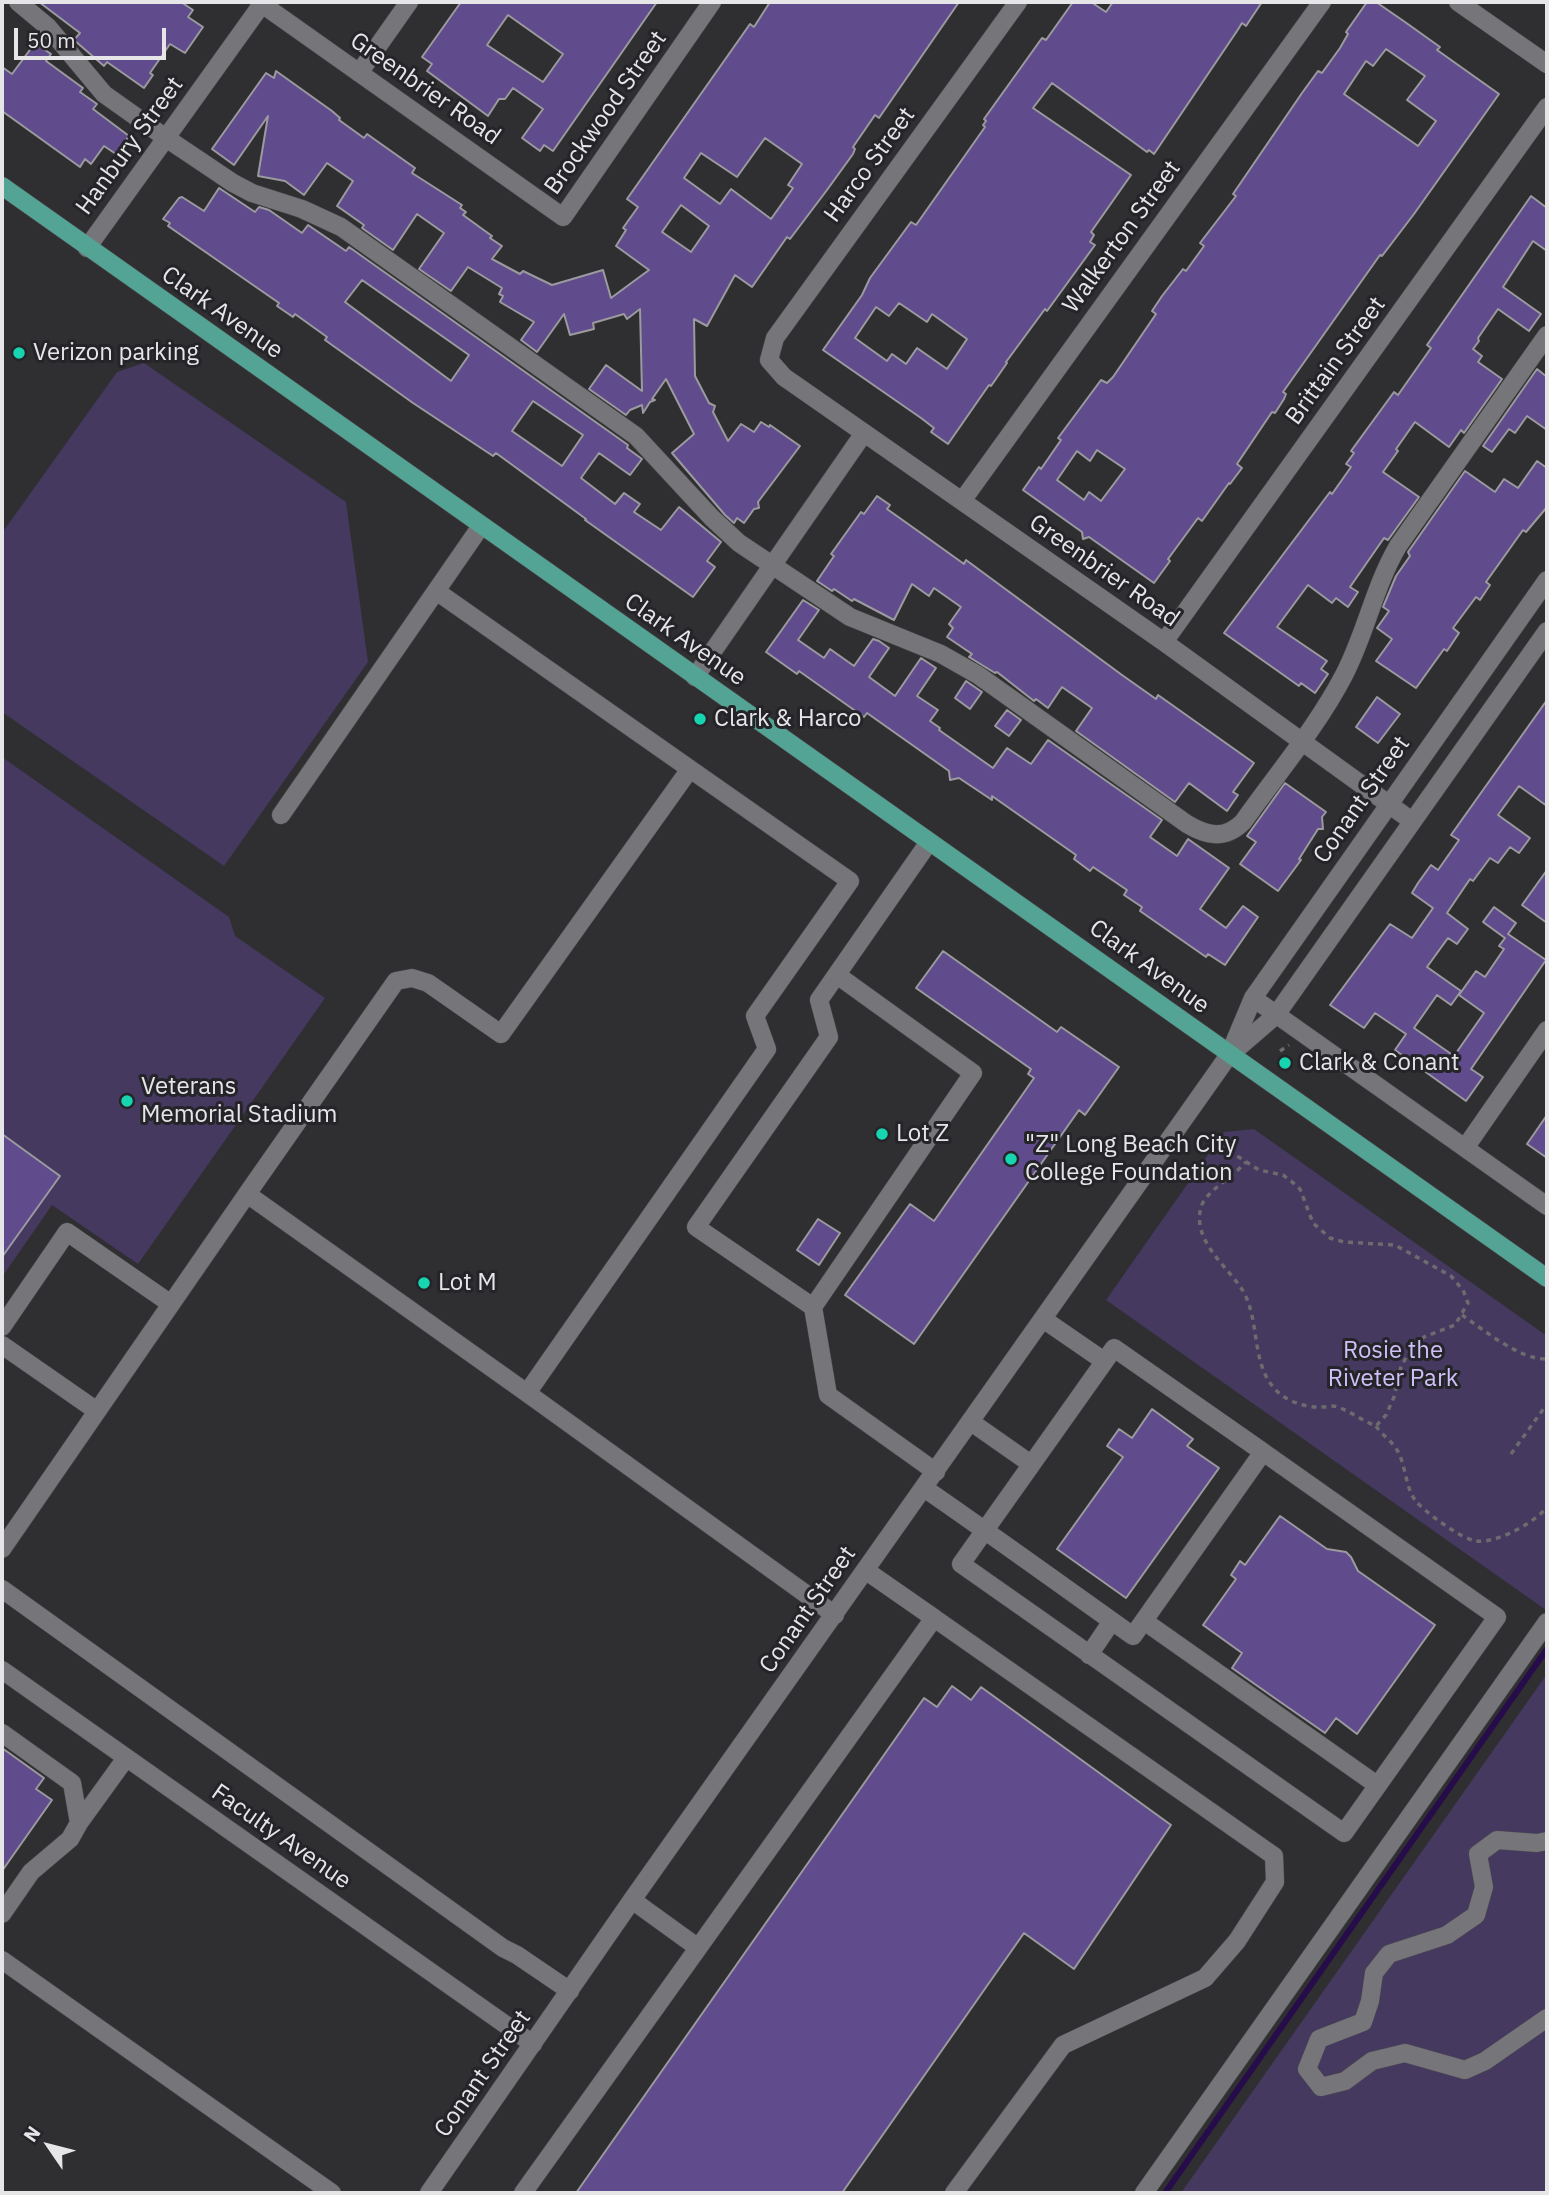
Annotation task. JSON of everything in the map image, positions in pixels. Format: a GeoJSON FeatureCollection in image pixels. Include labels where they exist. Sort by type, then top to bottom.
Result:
{"type":"FeatureCollection","features":[{"type":"Feature","properties":{"kind":"main road","name":"Clark Avenue"},"geometry":{"type":"LineString","coordinates":[[2,186],[1547,1278]]}},
{"type":"Feature","properties":{"kind":"street"},"geometry":{"type":"LineString","coordinates":[[18,2],[48,27],[104,94],[166,138],[252,194],[324,217],[636,436],[712,518],[739,543],[850,617],[941,654],[978,674],[1187,824],[1205,834],[1219,835],[1236,829],[1300,741],[1344,674],[1378,583],[1398,546],[1547,335]]}},
{"type":"Feature","properties":{"kind":"street"},"geometry":{"type":"LineString","coordinates":[[359,73],[410,2]]}},
{"type":"Feature","properties":{"kind":"street","name":"Brockwood Street"},"geometry":{"type":"LineString","coordinates":[[563,217],[712,2]]}},
{"type":"Feature","properties":{"kind":"street","name":"Harco Street"},"geometry":{"type":"LineString","coordinates":[[769,360],[775,338],[1018,2]]}},
{"type":"Feature","properties":{"kind":"street","name":"Walkerton Street"},"geometry":{"type":"LineString","coordinates":[[962,501],[1322,2]]}},
{"type":"Feature","properties":{"kind":"street"},"geometry":{"type":"LineString","coordinates":[[1458,2],[1547,64]]}},
{"type":"Feature","properties":{"kind":"street","name":"Hanbury Street"},"geometry":{"type":"LineString","coordinates":[[87,248],[260,3]]}},
{"type":"Feature","properties":{"kind":"street","name":"Greenbrier Road"},"geometry":{"type":"LineString","coordinates":[[260,3],[563,217]]}},
{"type":"Feature","properties":{"kind":"street","name":"Brittain Street"},"geometry":{"type":"LineString","coordinates":[[1164,642],[1547,107]]}},
{"type":"Feature","properties":{"kind":"street","name":"Greenbrier Road"},"geometry":{"type":"LineString","coordinates":[[769,360],[784,377],[1164,642],[1412,821]]}},
{"type":"Feature","properties":{"kind":"street"},"geometry":{"type":"LineString","coordinates":[[695,677],[863,433]]}},
{"type":"Feature","properties":{"kind":"street"},"geometry":{"type":"LineString","coordinates":[[281,815],[481,526]]}},
{"type":"Feature","properties":{"kind":"street","name":"Conant Street"},"geometry":{"type":"LineString","coordinates":[[429,2193],[632,1900],[1229,1055],[1253,998],[1547,580]]}},
{"type":"Feature","properties":{"kind":"street"},"geometry":{"type":"LineString","coordinates":[[436,591],[850,881],[755,1016],[767,1049],[527,1393]]}},
{"type":"Feature","properties":{"kind":"street","name":"Conant Street"},"geometry":{"type":"LineString","coordinates":[[1229,1055],[1276,1015],[1547,631]]}},
{"type":"Feature","properties":{"kind":"street"},"geometry":{"type":"LineString","coordinates":[[2,1549],[396,981],[412,978],[428,983],[500,1034],[690,769]]}},
{"type":"Feature","properties":{"kind":"street"},"geometry":{"type":"LineString","coordinates":[[813,1307],[696,1227],[829,1037],[819,1000],[929,842]]}},
{"type":"Feature","properties":{"kind":"street"},"geometry":{"type":"LineString","coordinates":[[837,975],[973,1073],[813,1307],[828,1395],[936,1472]]}},
{"type":"Feature","properties":{"kind":"street"},"geometry":{"type":"LineString","coordinates":[[1253,998],[1547,1206]]}},
{"type":"Feature","properties":{"kind":"street"},"geometry":{"type":"LineString","coordinates":[[1465,1148],[1547,1030]]}},
{"type":"Feature","properties":{"kind":"street"},"geometry":{"type":"LineString","coordinates":[[247,1194],[835,1615]]}},
{"type":"Feature","properties":{"kind":"street"},"geometry":{"type":"LineString","coordinates":[[2,1327],[67,1232],[171,1304]]}},
{"type":"Feature","properties":{"kind":"street"},"geometry":{"type":"LineString","coordinates":[[1044,1319],[1109,1354],[1263,1452],[1497,1617],[1344,1833],[961,1564],[1109,1354]]}},
{"type":"Feature","properties":{"kind":"street"},"geometry":{"type":"LineString","coordinates":[[2,1345],[97,1411]]}},
{"type":"Feature","properties":{"kind":"street"},"geometry":{"type":"LineString","coordinates":[[971,1422],[1031,1464]]}},
{"type":"Feature","properties":{"kind":"street"},"geometry":{"type":"LineString","coordinates":[[924,1488],[1133,1636],[1263,1452]]}},
{"type":"Feature","properties":{"kind":"street"},"geometry":{"type":"LineString","coordinates":[[866,1570],[1273,1856],[1275,1882],[1237,1941],[1205,1978],[1063,2045],[954,2193]]}},
{"type":"Feature","properties":{"kind":"street"},"geometry":{"type":"LineString","coordinates":[[2,1589],[503,1948],[570,1991]]}},
{"type":"Feature","properties":{"kind":"street"},"geometry":{"type":"LineString","coordinates":[[523,2193],[696,1947],[934,1618]]}},
{"type":"Feature","properties":{"kind":"street"},"geometry":{"type":"LineString","coordinates":[[1089,1655],[1112,1621]]}},
{"type":"Feature","properties":{"kind":"street"},"geometry":{"type":"LineString","coordinates":[[1144,1621],[1377,1785]]}},
{"type":"Feature","properties":{"kind":"street"},"geometry":{"type":"LineString","coordinates":[[1144,2193],[1547,1622]]}},
{"type":"Feature","properties":{"kind":"street","name":"Faculty Avenue"},"geometry":{"type":"LineString","coordinates":[[2,1670],[533,2044]]}},
{"type":"Feature","properties":{"kind":"street"},"geometry":{"type":"LineString","coordinates":[[2,1733],[72,1783],[79,1823]]}},
{"type":"Feature","properties":{"kind":"street"},"geometry":{"type":"LineString","coordinates":[[2,1914],[31,1872],[70,1839],[126,1758]]}},
{"type":"Feature","properties":{"kind":"street"},"geometry":{"type":"LineString","coordinates":[[1547,1841],[1537,1843],[1497,1840],[1478,1854],[1484,1887],[1476,1915],[1447,1935],[1390,1954],[1374,1973],[1370,2001],[1363,2022],[1319,2039],[1307,2069],[1321,2087],[1345,2081],[1371,2061],[1405,2053],[1465,2070],[1485,2062],[1547,2018]]}},
{"type":"Feature","properties":{"kind":"street"},"geometry":{"type":"LineString","coordinates":[[632,1900],[696,1947]]}},
{"type":"Feature","properties":{"kind":"street"},"geometry":{"type":"LineString","coordinates":[[2,1959],[332,2193]]}},
{"type":"Feature","properties":{"kind":"path"},"geometry":{"type":"LineString","coordinates":[[1280,1051],[1284,1047],[1281,1043]]}},
{"type":"Feature","properties":{"kind":"path"},"geometry":{"type":"LineString","coordinates":[[1212,1140],[1259,1170],[1283,1175],[1291,1181],[1300,1189],[1312,1223],[1330,1238],[1345,1242],[1395,1245],[1451,1276],[1463,1290],[1468,1303],[1462,1315],[1455,1325],[1424,1337],[1409,1352],[1401,1367],[1394,1397],[1386,1415],[1376,1426]]}},
{"type":"Feature","properties":{"kind":"path"},"geometry":{"type":"LineString","coordinates":[[1246,1163],[1209,1193],[1201,1208],[1201,1224],[1208,1249],[1243,1292],[1253,1318],[1265,1372],[1273,1388],[1293,1403],[1319,1408],[1335,1406],[1376,1426],[1396,1448],[1413,1498],[1428,1515],[1476,1541],[1497,1538],[1519,1529],[1542,1514],[1547,1507]]}},
{"type":"Feature","properties":{"kind":"path"},"geometry":{"type":"LineString","coordinates":[[1462,1315],[1522,1353],[1547,1359]]}},
{"type":"Feature","properties":{"kind":"path"},"geometry":{"type":"LineString","coordinates":[[1511,1454],[1547,1404]]}},
{"type":"Feature","properties":{"kind":"green space"},"geometry":{"type":"Polygon","coordinates":[[[144,363],[346,502],[368,662],[224,866],[2,712],[2,533],[117,372],[144,363]]]}},
{"type":"Feature","properties":{"kind":"green space","name":"Veterans Memorial Stadium"},"geometry":{"type":"Polygon","coordinates":[[[2,757],[229,917],[235,936],[325,998],[138,1264],[52,1205],[2,1277],[2,757]]]}},
{"type":"Feature","properties":{"kind":"green space","name":"Rosie the Riveter Park"},"geometry":{"type":"Polygon","coordinates":[[[1254,1129],[1547,1336],[1546,1610],[1106,1300],[1224,1132],[1254,1129]]]}},
{"type":"Feature","properties":{"kind":"green space"},"geometry":{"type":"Polygon","coordinates":[[[1547,1674],[1547,2193],[1181,2193],[1547,1674]]]}},
{"type":"Feature","properties":{"kind":"building"},"geometry":{"type":"Polygon","coordinates":[[[39,2],[181,2],[193,10],[188,17],[203,27],[185,53],[170,44],[150,73],[153,75],[144,88],[107,62],[104,66],[74,40],[80,33],[39,2]]]}},
{"type":"Feature","properties":{"kind":"building"},"geometry":{"type":"Polygon","coordinates":[[[461,2],[657,2],[553,151],[544,145],[540,151],[522,138],[543,109],[513,88],[505,99],[499,99],[488,116],[427,71],[432,64],[422,57],[461,2]],[[508,15],[487,45],[543,82],[563,54],[508,15]]]}},
{"type":"Feature","properties":{"kind":"building"},"geometry":{"type":"Polygon","coordinates":[[[770,2],[959,2],[879,118],[875,115],[853,147],[853,154],[827,190],[790,239],[787,237],[752,287],[735,275],[707,326],[694,319],[695,376],[709,403],[715,406],[713,412],[728,441],[741,424],[754,432],[761,422],[769,427],[770,425],[800,446],[758,502],[759,508],[754,509],[744,523],[737,518],[734,523],[725,515],[672,453],[694,434],[666,379],[652,399],[655,400],[650,402],[643,413],[642,405],[630,410],[626,415],[589,389],[606,365],[642,391],[640,309],[627,319],[624,314],[593,323],[594,329],[570,335],[564,314],[537,352],[521,340],[534,322],[500,302],[503,296],[499,294],[502,288],[468,267],[451,291],[419,269],[444,233],[417,214],[393,250],[337,206],[353,181],[327,163],[304,195],[285,181],[258,176],[268,116],[234,165],[212,149],[266,73],[274,78],[276,71],[364,138],[367,134],[415,168],[412,173],[462,205],[460,208],[466,212],[463,215],[502,246],[492,259],[520,274],[523,271],[552,285],[603,270],[611,298],[649,270],[616,246],[626,230],[623,228],[638,207],[627,199],[750,24],[754,27],[770,2]],[[765,138],[737,177],[701,153],[684,178],[720,204],[731,189],[771,219],[793,188],[788,185],[802,164],[765,138]],[[681,205],[662,232],[691,252],[709,226],[681,205]]]}},
{"type":"Feature","properties":{"kind":"building"},"geometry":{"type":"Polygon","coordinates":[[[1073,2],[1091,2],[1106,12],[1113,2],[1262,2],[1246,26],[1242,23],[1154,154],[1149,150],[1147,152],[1052,83],[1033,108],[1131,175],[1091,232],[1094,235],[1090,242],[1095,245],[1047,311],[1045,309],[948,444],[931,432],[934,428],[921,418],[823,350],[862,295],[870,278],[911,222],[916,225],[985,127],[984,119],[1042,38],[1046,40],[1073,2]],[[899,303],[889,316],[876,307],[855,338],[887,361],[892,354],[906,364],[917,348],[947,369],[967,339],[932,314],[927,322],[899,303]]]}},
{"type":"Feature","properties":{"kind":"building"},"geometry":{"type":"Polygon","coordinates":[[[1367,2],[1376,2],[1440,47],[1437,50],[1499,94],[1283,392],[1286,394],[1284,399],[1275,413],[1272,412],[1237,464],[1242,468],[1202,521],[1198,518],[1154,583],[1089,537],[1083,539],[1082,532],[1023,490],[1039,467],[1041,469],[1061,440],[1058,438],[1101,380],[1107,383],[1113,377],[1156,314],[1152,311],[1162,296],[1183,269],[1186,271],[1204,246],[1200,243],[1236,196],[1233,194],[1302,93],[1318,71],[1322,73],[1340,48],[1348,34],[1346,32],[1367,2]],[[1386,49],[1373,66],[1366,61],[1344,94],[1418,146],[1436,121],[1407,100],[1425,76],[1386,49]],[[1097,450],[1090,461],[1077,451],[1057,480],[1084,500],[1089,492],[1101,501],[1125,469],[1097,450]]]}},
{"type":"Feature","properties":{"kind":"building"},"geometry":{"type":"Polygon","coordinates":[[[35,43],[51,54],[46,61],[83,88],[80,92],[97,104],[93,109],[129,136],[116,154],[104,146],[91,164],[85,159],[80,167],[2,111],[2,67],[12,74],[35,43]]]}},
{"type":"Feature","properties":{"kind":"building"},"geometry":{"type":"Polygon","coordinates":[[[219,188],[255,212],[259,207],[269,210],[302,233],[308,225],[346,251],[349,247],[628,445],[627,448],[642,459],[630,475],[599,453],[581,478],[615,504],[624,493],[640,504],[634,512],[661,530],[679,507],[721,542],[707,561],[715,567],[693,597],[496,453],[493,456],[413,403],[325,340],[327,337],[295,314],[293,317],[277,306],[279,303],[168,226],[170,223],[163,219],[182,197],[204,211],[219,188]],[[362,280],[345,302],[451,381],[469,355],[362,280]],[[533,401],[512,431],[562,466],[583,435],[533,401]]]}},
{"type":"Feature","properties":{"kind":"building"},"geometry":{"type":"Polygon","coordinates":[[[1531,196],[1547,208],[1547,251],[1533,241],[1503,287],[1541,314],[1529,331],[1498,309],[1473,349],[1482,356],[1478,362],[1502,379],[1464,433],[1461,430],[1449,447],[1415,422],[1396,449],[1398,451],[1383,472],[1419,497],[1388,540],[1384,538],[1350,587],[1358,592],[1348,607],[1336,598],[1332,603],[1308,585],[1277,627],[1327,661],[1321,669],[1328,674],[1315,693],[1301,683],[1299,686],[1224,633],[1351,467],[1346,464],[1354,453],[1351,451],[1394,392],[1398,395],[1431,348],[1427,345],[1531,196]]]}},
{"type":"Feature","properties":{"kind":"building"},"geometry":{"type":"Polygon","coordinates":[[[1537,369],[1547,377],[1547,430],[1527,416],[1515,433],[1509,429],[1492,452],[1483,446],[1537,369]]]}},
{"type":"Feature","properties":{"kind":"building"},"geometry":{"type":"Polygon","coordinates":[[[1537,461],[1547,468],[1547,507],[1526,532],[1523,530],[1486,582],[1490,585],[1480,600],[1476,597],[1453,628],[1459,633],[1447,651],[1444,649],[1416,688],[1376,661],[1392,639],[1377,628],[1389,611],[1383,607],[1396,576],[1410,556],[1408,552],[1465,471],[1495,492],[1504,479],[1518,488],[1537,461]]]}},
{"type":"Feature","properties":{"kind":"building"},"geometry":{"type":"Polygon","coordinates":[[[877,496],[890,505],[887,509],[964,564],[966,560],[1156,699],[1158,695],[1254,763],[1233,792],[1238,795],[1227,811],[1189,783],[1175,802],[1076,731],[1092,708],[1062,687],[1048,708],[1036,699],[1034,701],[997,672],[969,657],[972,654],[947,637],[953,628],[949,624],[961,607],[934,588],[929,596],[912,584],[894,620],[854,599],[852,601],[834,589],[832,591],[817,581],[834,556],[831,554],[861,512],[864,514],[877,496]]]}},
{"type":"Feature","properties":{"kind":"building"},"geometry":{"type":"Polygon","coordinates":[[[803,600],[819,610],[798,640],[824,658],[830,649],[854,666],[873,639],[879,641],[889,648],[869,677],[895,696],[921,658],[936,668],[917,696],[938,710],[930,721],[993,768],[1007,748],[1031,764],[1048,740],[1162,820],[1150,837],[1177,856],[1188,839],[1229,868],[1200,909],[1226,928],[1243,906],[1258,917],[1225,965],[1208,954],[1206,957],[1140,911],[1142,907],[1124,895],[1127,890],[1093,867],[1090,871],[1074,859],[1076,855],[992,796],[992,800],[959,778],[950,780],[949,771],[867,713],[864,717],[799,671],[797,674],[766,652],[803,600]]]}},
{"type":"Feature","properties":{"kind":"building"},"geometry":{"type":"Polygon","coordinates":[[[966,681],[982,692],[970,709],[955,698],[966,681]]]}},
{"type":"Feature","properties":{"kind":"building"},"geometry":{"type":"Polygon","coordinates":[[[1377,697],[1400,714],[1378,743],[1356,727],[1377,697]]]}},
{"type":"Feature","properties":{"kind":"building"},"geometry":{"type":"Polygon","coordinates":[[[1547,700],[1547,806],[1519,786],[1498,815],[1530,838],[1519,853],[1510,847],[1498,863],[1490,858],[1473,881],[1470,879],[1447,913],[1468,929],[1457,944],[1448,938],[1427,967],[1461,991],[1451,1005],[1437,995],[1414,1028],[1454,1056],[1484,1013],[1459,995],[1476,971],[1485,977],[1504,949],[1499,946],[1505,938],[1483,922],[1494,907],[1516,923],[1508,934],[1546,960],[1471,1069],[1483,1077],[1466,1101],[1395,1050],[1406,1034],[1375,1013],[1364,1028],[1330,1005],[1390,924],[1412,938],[1433,908],[1412,893],[1431,865],[1438,870],[1459,840],[1451,835],[1547,700]]]}},
{"type":"Feature","properties":{"kind":"building"},"geometry":{"type":"Polygon","coordinates":[[[1007,710],[1021,720],[1009,736],[995,726],[1007,710]]]}},
{"type":"Feature","properties":{"kind":"building"},"geometry":{"type":"Polygon","coordinates":[[[1285,783],[1326,812],[1322,817],[1323,829],[1318,829],[1299,859],[1301,860],[1278,891],[1240,864],[1256,842],[1247,836],[1285,783]]]}},
{"type":"Feature","properties":{"kind":"building"},"geometry":{"type":"Polygon","coordinates":[[[1547,870],[1547,923],[1522,905],[1547,870]]]}},
{"type":"Feature","properties":{"kind":"building","name":"\"Z\" Long Beach City College Foundation"},"geometry":{"type":"Polygon","coordinates":[[[943,951],[1057,1032],[1061,1027],[1119,1067],[1085,1115],[1079,1110],[914,1344],[845,1295],[910,1204],[934,1221],[1034,1078],[1028,1074],[1031,1069],[916,988],[943,951]]]}},
{"type":"Feature","properties":{"kind":"building"},"geometry":{"type":"Polygon","coordinates":[[[1547,1115],[1547,1158],[1527,1144],[1547,1115]]]}},
{"type":"Feature","properties":{"kind":"building"},"geometry":{"type":"Polygon","coordinates":[[[2,1134],[60,1176],[2,1257],[2,1134]]]}},
{"type":"Feature","properties":{"kind":"building"},"geometry":{"type":"Polygon","coordinates":[[[818,1219],[840,1233],[819,1265],[797,1250],[818,1219]]]}},
{"type":"Feature","properties":{"kind":"building"},"geometry":{"type":"Polygon","coordinates":[[[1152,1409],[1193,1439],[1187,1446],[1219,1468],[1126,1598],[1057,1549],[1123,1457],[1107,1446],[1119,1429],[1132,1438],[1152,1409]]]}},
{"type":"Feature","properties":{"kind":"building"},"geometry":{"type":"Polygon","coordinates":[[[1280,1516],[1327,1549],[1346,1552],[1358,1571],[1435,1625],[1357,1734],[1336,1718],[1325,1733],[1232,1668],[1242,1653],[1203,1625],[1236,1579],[1231,1575],[1240,1561],[1245,1565],[1280,1516]]]}},
{"type":"Feature","properties":{"kind":"building"},"geometry":{"type":"Polygon","coordinates":[[[952,1686],[971,1700],[981,1687],[1171,1825],[1074,1969],[1024,1933],[842,2193],[576,2193],[924,1698],[937,1707],[952,1686]]]}},
{"type":"Feature","properties":{"kind":"building"},"geometry":{"type":"Polygon","coordinates":[[[2,1748],[44,1778],[36,1789],[52,1800],[2,1871],[2,1748]]]}},
{"type":"Feature","properties":{"kind":"waterway"},"geometry":{"type":"LineString","coordinates":[[1165,2193],[1547,1649]]}},
{"type":"Feature","properties":{"kind":"place","name":"Verizon parking"},"geometry":{"type":"Point","coordinates":[19,353]}},
{"type":"Feature","properties":{"kind":"place","name":"Clark & Harco"},"geometry":{"type":"Point","coordinates":[700,719]}},
{"type":"Feature","properties":{"kind":"place","name":"Clark & Conant"},"geometry":{"type":"Point","coordinates":[1285,1063]}},
{"type":"Feature","properties":{"kind":"place","name":"Veterans Memorial Stadium"},"geometry":{"type":"Point","coordinates":[127,1101]}},
{"type":"Feature","properties":{"kind":"place","name":"Lot Z"},"geometry":{"type":"Point","coordinates":[882,1134]}},
{"type":"Feature","properties":{"kind":"place","name":"\"Z\" Long Beach City College Foundation"},"geometry":{"type":"Point","coordinates":[1011,1159]}},
{"type":"Feature","properties":{"kind":"place","name":"Lot M"},"geometry":{"type":"Point","coordinates":[424,1283]}}]}
